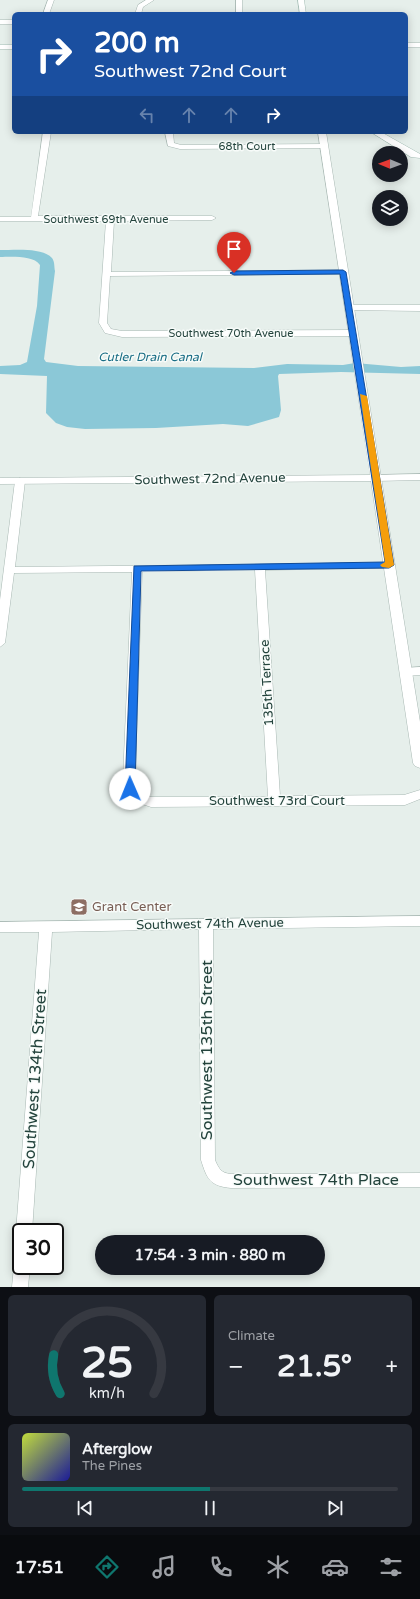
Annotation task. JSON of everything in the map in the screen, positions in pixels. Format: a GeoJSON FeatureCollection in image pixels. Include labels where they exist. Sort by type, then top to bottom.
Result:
{"type":"FeatureCollection","features":[{"type":"Feature","properties":{"kind":"street"},"geometry":{"type":"LineString","coordinates":[[47,12],[51,0]]}},
{"type":"Feature","properties":{"kind":"street"},"geometry":{"type":"LineString","coordinates":[[138,12],[140,6],[151,0]]}},
{"type":"Feature","properties":{"kind":"street"},"geometry":{"type":"LineString","coordinates":[[239,0],[239,12]]}},
{"type":"Feature","properties":{"kind":"street"},"geometry":{"type":"LineString","coordinates":[[301,0],[303,12]]}},
{"type":"Feature","properties":{"kind":"street"},"geometry":{"type":"LineString","coordinates":[[0,22],[12,22]]}},
{"type":"Feature","properties":{"kind":"street"},"geometry":{"type":"LineString","coordinates":[[408,45],[420,45]]}},
{"type":"Feature","properties":{"kind":"street"},"geometry":{"type":"LineString","coordinates":[[0,47],[12,47]]}},
{"type":"Feature","properties":{"kind":"street"},"geometry":{"type":"LineString","coordinates":[[34,219],[47,134]]}},
{"type":"Feature","properties":{"kind":"street","name":"68th Court"},"geometry":{"type":"LineString","coordinates":[[169,134],[171,144],[181,147],[324,146]]}},
{"type":"Feature","properties":{"kind":"street"},"geometry":{"type":"LineString","coordinates":[[323,134],[359,376],[420,763]]}},
{"type":"Feature","properties":{"kind":"street"},"geometry":{"type":"LineString","coordinates":[[378,134],[414,155],[420,156]]}},
{"type":"Feature","properties":{"kind":"street"},"geometry":{"type":"LineString","coordinates":[[386,134],[420,156]]}},
{"type":"Feature","properties":{"kind":"street"},"geometry":{"type":"LineString","coordinates":[[110,218],[106,274],[343,272]]}},
{"type":"Feature","properties":{"kind":"street","name":"Southwest 69th Avenue"},"geometry":{"type":"LineString","coordinates":[[0,219],[212,218]]}},
{"type":"Feature","properties":{"kind":"street","name":"Southwest 70th Avenue"},"geometry":{"type":"LineString","coordinates":[[106,274],[103,323],[105,328],[110,332],[122,334],[353,333]]}},
{"type":"Feature","properties":{"kind":"street"},"geometry":{"type":"LineString","coordinates":[[349,308],[420,308]]}},
{"type":"Feature","properties":{"kind":"street","name":"Southwest 72nd Avenue"},"geometry":{"type":"LineString","coordinates":[[0,481],[420,477]]}},
{"type":"Feature","properties":{"kind":"street"},"geometry":{"type":"LineString","coordinates":[[0,643],[20,481]]}},
{"type":"Feature","properties":{"kind":"street"},"geometry":{"type":"LineString","coordinates":[[9,570],[389,565]]}},
{"type":"Feature","properties":{"kind":"street","name":"135th Terrace"},"geometry":{"type":"LineString","coordinates":[[260,567],[274,800]]}},
{"type":"Feature","properties":{"kind":"street","name":"Southwest 73rd Court"},"geometry":{"type":"LineString","coordinates":[[137,568],[129,779],[130,789],[134,797],[151,802],[405,800],[420,794]]}},
{"type":"Feature","properties":{"kind":"street"},"geometry":{"type":"LineString","coordinates":[[406,672],[420,671]]}},
{"type":"Feature","properties":{"kind":"street","name":"Southwest 74th Avenue"},"geometry":{"type":"LineString","coordinates":[[0,927],[420,921]]}},
{"type":"Feature","properties":{"kind":"street","name":"Southwest 135th Street"},"geometry":{"type":"LineString","coordinates":[[206,924],[208,1160],[213,1174]]}},
{"type":"Feature","properties":{"kind":"street","name":"Southwest 134th Street"},"geometry":{"type":"LineString","coordinates":[[25,1223],[46,926]]}},
{"type":"Feature","properties":{"kind":"street","name":"Southwest 74th Place"},"geometry":{"type":"LineString","coordinates":[[213,1174],[222,1180],[231,1181],[420,1180]]}},
{"type":"Feature","properties":{"kind":"street"},"geometry":{"type":"LineString","coordinates":[[20,1287],[21,1275]]}},
{"type":"Feature","properties":{"kind":"water"},"geometry":{"type":"Polygon","coordinates":[[[0,250],[42,252],[47,254],[53,260],[55,271],[44,359],[46,362],[78,366],[254,368],[287,364],[343,365],[355,363],[401,367],[420,366],[420,374],[341,372],[279,374],[281,410],[279,417],[248,426],[223,424],[156,428],[85,429],[67,427],[56,423],[46,413],[47,376],[0,374],[0,366],[20,365],[27,362],[37,306],[40,265],[37,262],[27,258],[0,257],[0,250]]]}},
{"type":"Feature","properties":{"kind":"slow traffic"},"geometry":{"type":"LineString","coordinates":[[363,396],[389,565],[385,565]]}},
{"type":"Feature","properties":{"kind":"place","name":"Grant Center"},"geometry":{"type":"Point","coordinates":[79,907]}},
{"type":"Feature","properties":{"kind":"route"},"geometry":{"type":"LineString","coordinates":[[130,789],[129,779],[137,568],[389,565],[343,272],[234,273]]}},
{"type":"Feature","properties":{"kind":"water label","name":"Cutler Drain Canal"},"geometry":{"type":"Point","coordinates":[150,357]}}]}
